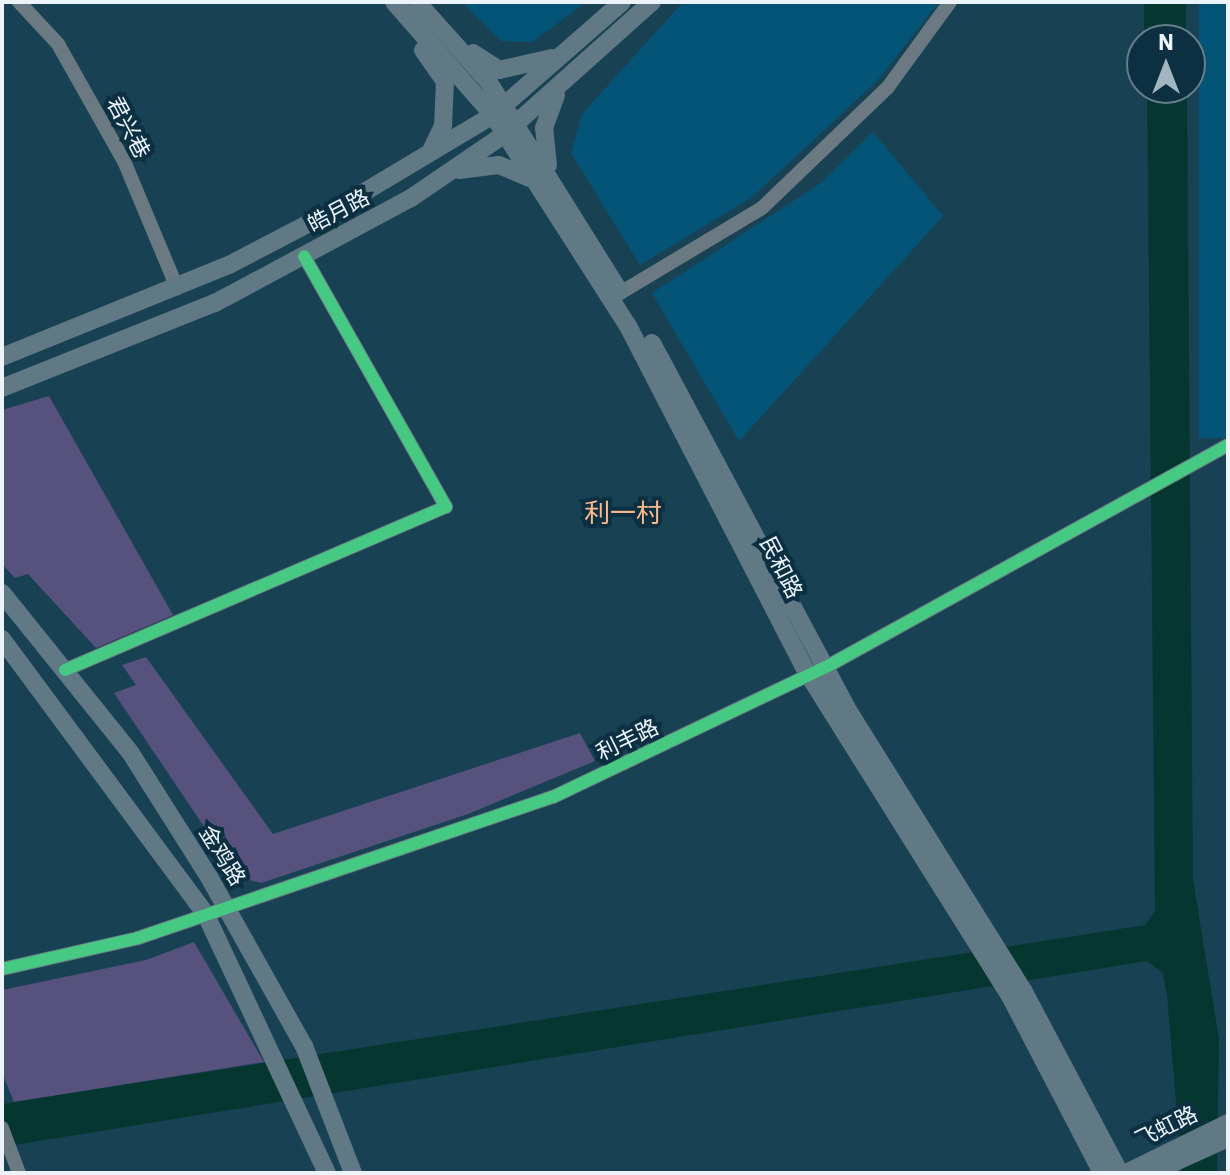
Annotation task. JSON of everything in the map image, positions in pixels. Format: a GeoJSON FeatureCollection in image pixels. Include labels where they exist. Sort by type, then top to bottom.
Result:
{"type":"FeatureCollection","features":[{"type":"Feature","properties":{"kind":"main road"},"geometry":{"type":"LineString","coordinates":[[382,2],[445,81],[443,126],[432,149]]}},
{"type":"Feature","properties":{"kind":"main road","name":"民和路"},"geometry":{"type":"LineString","coordinates":[[394,2],[498,110]]}},
{"type":"Feature","properties":{"kind":"main road","name":"民和路"},"geometry":{"type":"LineString","coordinates":[[417,2],[498,110],[538,189],[670,396],[817,670],[970,934],[1009,994],[1102,1173]]}},
{"type":"Feature","properties":{"kind":"main road"},"geometry":{"type":"LineString","coordinates":[[429,2],[479,59],[499,70],[569,52]]}},
{"type":"Feature","properties":{"kind":"main road","name":"皓月路"},"geometry":{"type":"LineString","coordinates":[[2,357],[177,288],[336,209],[498,110],[569,52],[622,2]]}},
{"type":"Feature","properties":{"kind":"main road","name":"皓月路"},"geometry":{"type":"LineString","coordinates":[[2,388],[215,303],[449,173],[559,89],[652,2]]}},
{"type":"Feature","properties":{"kind":"main road"},"geometry":{"type":"LineString","coordinates":[[559,89],[542,149],[559,191]]}},
{"type":"Feature","properties":{"kind":"main road","name":"民和路"},"geometry":{"type":"LineString","coordinates":[[509,130],[559,191],[698,418],[817,670],[1023,990],[1120,1173]]}},
{"type":"Feature","properties":{"kind":"main road"},"geometry":{"type":"LineString","coordinates":[[449,173],[499,165],[525,173],[538,189]]}},
{"type":"Feature","properties":{"kind":"main road","name":"金鸡路"},"geometry":{"type":"LineString","coordinates":[[2,593],[130,752],[227,908],[304,1046],[353,1173]]}},
{"type":"Feature","properties":{"kind":"main road"},"geometry":{"type":"LineString","coordinates":[[2,639],[206,915],[303,1108],[327,1173]]}},
{"type":"Feature","properties":{"kind":"main road","name":"飞虹路"},"geometry":{"type":"LineString","coordinates":[[1126,1173],[1178,1155],[1226,1132]]}},
{"type":"Feature","properties":{"kind":"main road","name":"飞虹路"},"geometry":{"type":"LineString","coordinates":[[1151,1173],[1178,1155]]}},
{"type":"Feature","properties":{"kind":"street","name":"君兴巷"},"geometry":{"type":"LineString","coordinates":[[19,2],[58,44],[124,161],[177,288]]}},
{"type":"Feature","properties":{"kind":"street"},"geometry":{"type":"LineString","coordinates":[[620,293],[762,208],[888,87],[950,2]]}},
{"type":"Feature","properties":{"kind":"street"},"geometry":{"type":"LineString","coordinates":[[65,670],[446,507],[304,256]]}},
{"type":"Feature","properties":{"kind":"street","name":"利丰路"},"geometry":{"type":"LineString","coordinates":[[2,969],[206,915],[553,797],[817,670],[1126,496],[1228,445]]}},
{"type":"Feature","properties":{"kind":"street"},"geometry":{"type":"LineString","coordinates":[[2,1128],[19,1173]]}},
{"type":"Feature","properties":{"kind":"shaded area"},"geometry":{"type":"Polygon","coordinates":[[[462,2],[586,2],[532,42],[501,41],[462,2]]]}},
{"type":"Feature","properties":{"kind":"shaded area"},"geometry":{"type":"Polygon","coordinates":[[[683,2],[939,2],[877,81],[751,198],[640,265],[571,153],[582,114],[683,2]]]}},
{"type":"Feature","properties":{"kind":"shaded area"},"geometry":{"type":"Polygon","coordinates":[[[1144,2],[1186,2],[1186,24],[1144,24],[1144,2]]]}},
{"type":"Feature","properties":{"kind":"shaded area"},"geometry":{"type":"Polygon","coordinates":[[[1199,2],[1228,2],[1228,438],[1199,438],[1199,104],[1206,104],[1206,24],[1199,24],[1199,2]]]}},
{"type":"Feature","properties":{"kind":"shaded area"},"geometry":{"type":"Polygon","coordinates":[[[1147,104],[1187,104],[1193,879],[1219,1039],[1217,1173],[1182,1173],[1167,996],[1163,973],[1147,961],[2,1147],[2,1104],[1145,925],[1155,911],[1147,104]]]}},
{"type":"Feature","properties":{"kind":"shaded area"},"geometry":{"type":"Polygon","coordinates":[[[873,132],[943,216],[739,441],[652,293],[821,183],[873,132]]]}},
{"type":"Feature","properties":{"kind":"shaded area"},"geometry":{"type":"Polygon","coordinates":[[[49,396],[173,615],[96,648],[28,574],[15,578],[2,564],[2,410],[49,396]]]}},
{"type":"Feature","properties":{"kind":"shaded area"},"geometry":{"type":"Polygon","coordinates":[[[146,657],[273,834],[580,733],[595,761],[468,814],[261,883],[238,877],[114,693],[136,685],[122,665],[146,657]]]}},
{"type":"Feature","properties":{"kind":"shaded area"},"geometry":{"type":"Polygon","coordinates":[[[194,942],[264,1062],[14,1102],[2,1073],[2,990],[146,960],[194,942]]]}},
{"type":"Feature","properties":{"kind":"cycle path"},"geometry":{"type":"LineString","coordinates":[[65,670],[446,507],[304,256]]}},
{"type":"Feature","properties":{"kind":"cycle path"},"geometry":{"type":"LineString","coordinates":[[2,969],[138,938],[553,797],[826,667],[1228,445]]}},
{"type":"Feature","properties":{"kind":"district","name":"利一村"},"geometry":{"type":"Point","coordinates":[623,513]}}]}
